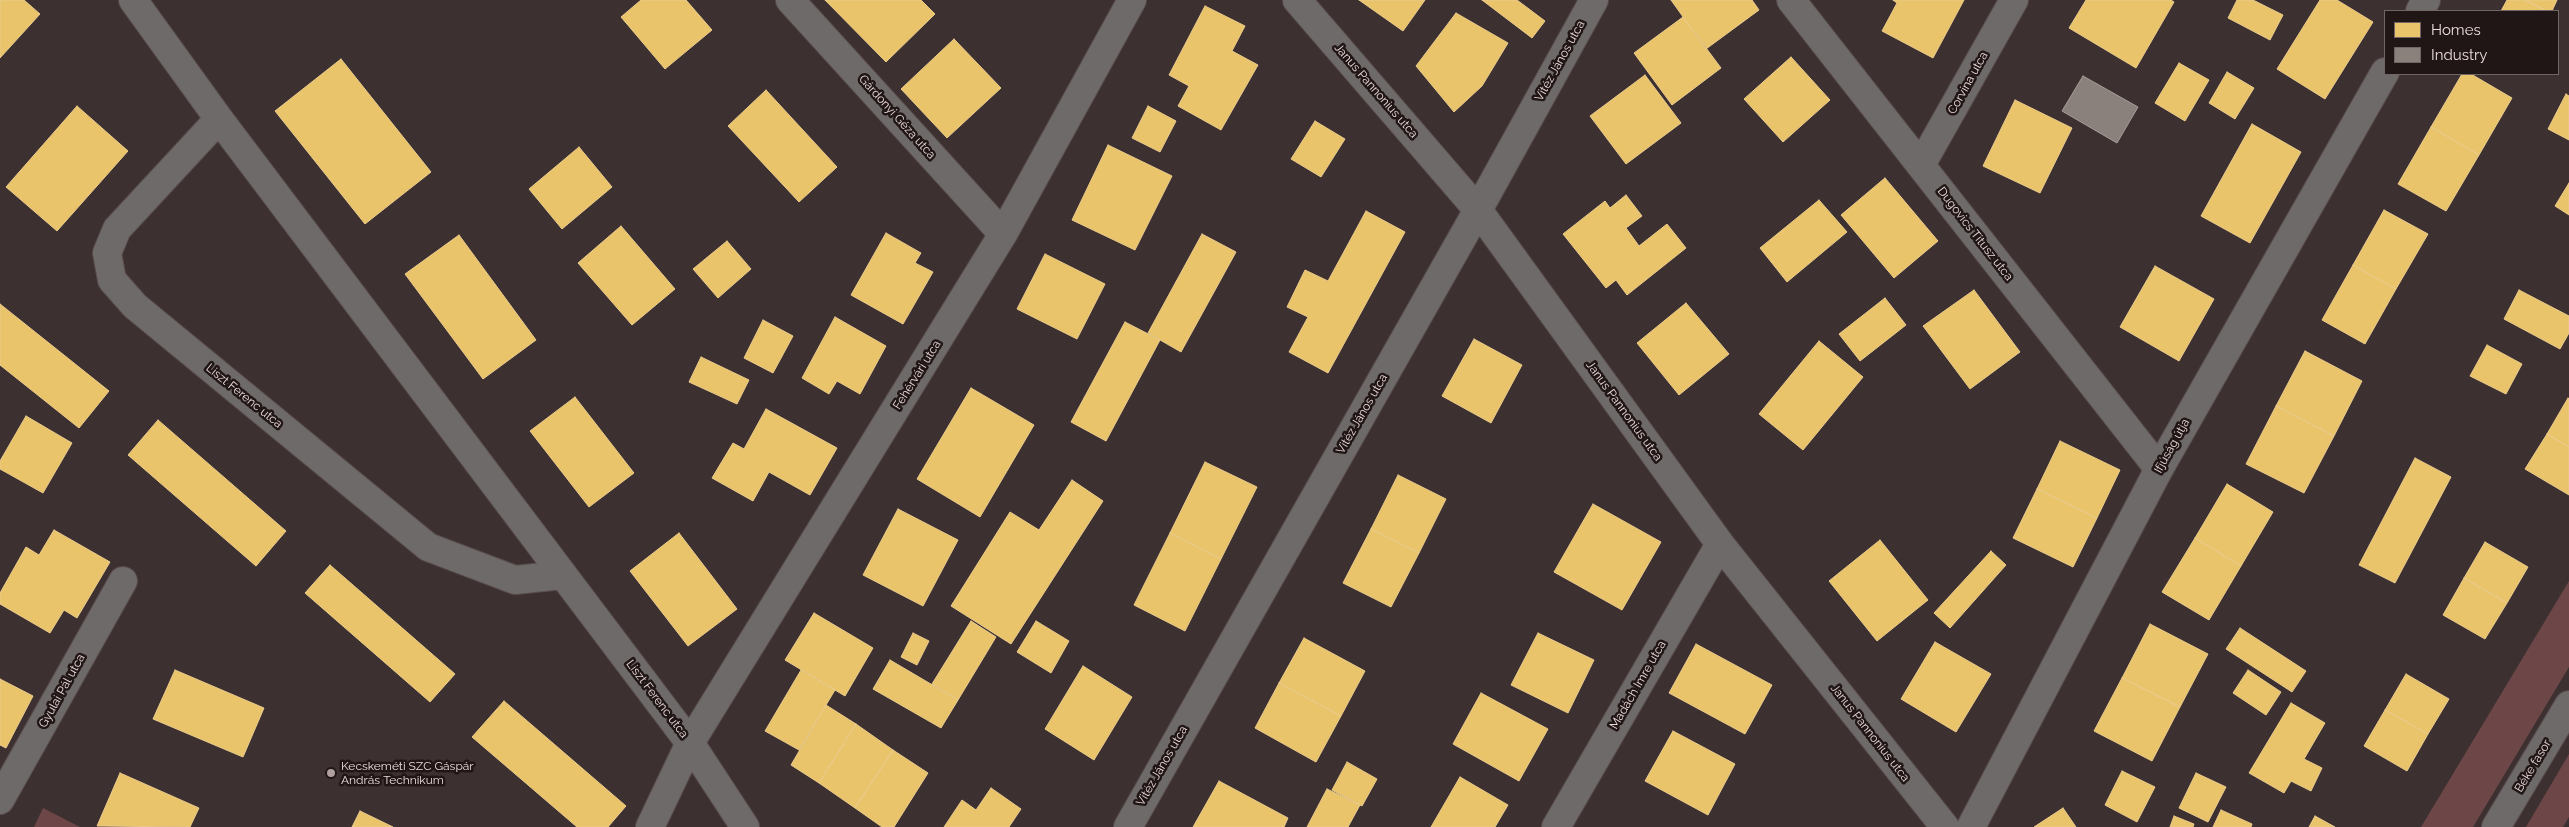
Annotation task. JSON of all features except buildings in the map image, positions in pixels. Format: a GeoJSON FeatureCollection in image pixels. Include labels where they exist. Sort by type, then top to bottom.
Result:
{"type":"FeatureCollection","features":[{"type":"Feature","properties":{"kind":"street","name":"Liszt Ferenc utca"},"geometry":{"type":"LineString","coordinates":[[133,0],[219,119],[690,743],[745,827]]}},
{"type":"Feature","properties":{"kind":"street","name":"Gárdonyi Géza utca"},"geometry":{"type":"LineString","coordinates":[[790,0],[1003,234]]}},
{"type":"Feature","properties":{"kind":"street","name":"Fehérvári utca"},"geometry":{"type":"LineString","coordinates":[[650,827],[690,743],[1003,234],[1132,0]]}},
{"type":"Feature","properties":{"kind":"street","name":"Janus Pannonius utca"},"geometry":{"type":"LineString","coordinates":[[1297,0],[1478,210],[1720,544],[1945,827]]}},
{"type":"Feature","properties":{"kind":"street","name":"Vitéz János utca"},"geometry":{"type":"LineString","coordinates":[[1128,827],[1478,210],[1594,0]]}},
{"type":"Feature","properties":{"kind":"street","name":"Dugovics Titusz utca"},"geometry":{"type":"LineString","coordinates":[[1791,0],[2159,469]]}},
{"type":"Feature","properties":{"kind":"street","name":"Corvina utca"},"geometry":{"type":"LineString","coordinates":[[1921,165],[2014,0]]}},
{"type":"Feature","properties":{"kind":"street","name":"Ifjúság útja"},"geometry":{"type":"LineString","coordinates":[[1971,827],[2159,469],[2384,74]]}},
{"type":"Feature","properties":{"kind":"street","name":"Liszt Ferenc utca"},"geometry":{"type":"LineString","coordinates":[[219,119],[117,229],[107,253],[112,280],[135,306],[428,547],[515,580],[563,575]]}},
{"type":"Feature","properties":{"kind":"street","name":"Madách Imre utca"},"geometry":{"type":"LineString","coordinates":[[1556,827],[1720,544]]}},
{"type":"Feature","properties":{"kind":"street","name":"Gyulai Pál utca"},"geometry":{"type":"LineString","coordinates":[[0,800],[123,581]]}},
{"type":"Feature","properties":{"kind":"street","name":"Béke fasor"},"geometry":{"type":"LineString","coordinates":[[2496,827],[2569,705]]}},
{"type":"Feature","properties":{"kind":"shaded area"},"geometry":{"type":"Polygon","coordinates":[[[2569,581],[2569,667],[2473,827],[2421,827],[2569,581]]]}},
{"type":"Feature","properties":{"kind":"shaded area"},"geometry":{"type":"Polygon","coordinates":[[[2569,754],[2569,817],[2563,827],[2526,827],[2569,754]]]}},
{"type":"Feature","properties":{"kind":"shaded area"},"geometry":{"type":"Polygon","coordinates":[[[43,808],[80,827],[34,827],[43,808]]]}},
{"type":"Feature","properties":{"kind":"place","name":"Kecskeméti SZC Gáspár András Technikum"},"geometry":{"type":"Point","coordinates":[331,773]}}]}
